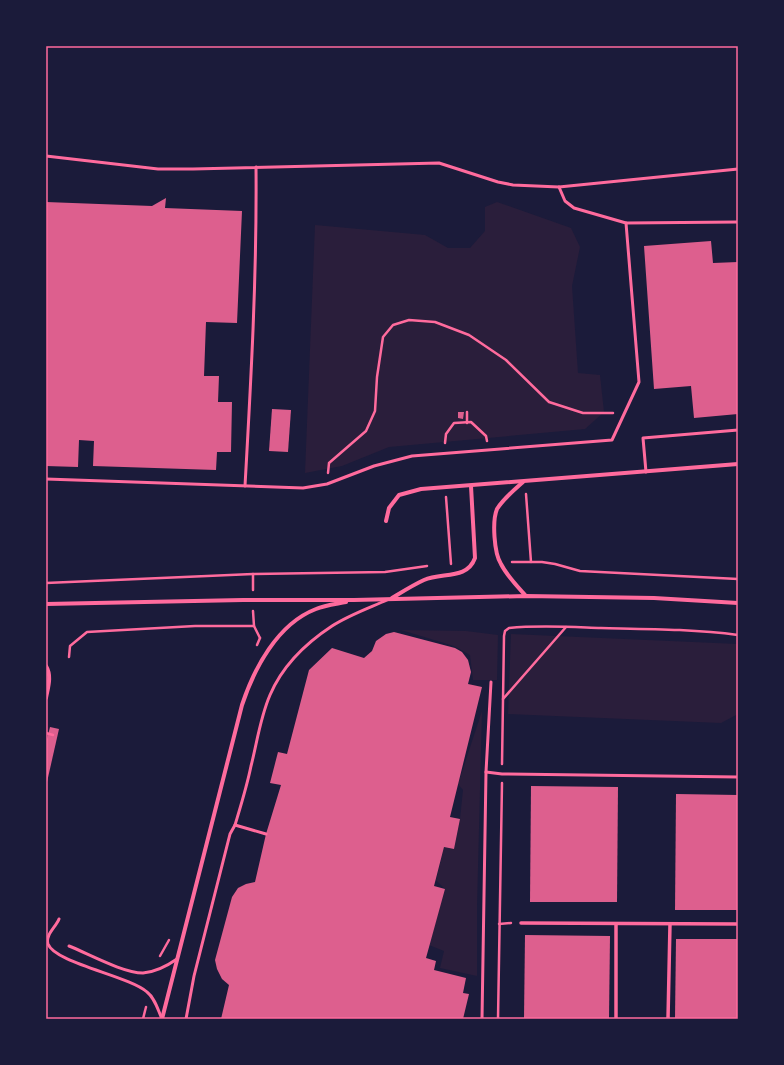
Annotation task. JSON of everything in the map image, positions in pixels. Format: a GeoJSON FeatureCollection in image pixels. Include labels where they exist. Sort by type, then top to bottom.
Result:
{"type":"FeatureCollection","features":[{"type":"Feature","properties":{"kind":"street"},"geometry":{"type":"LineString","coordinates":[[386,521],[389,508],[399,495],[421,489],[738,464]]}},
{"type":"Feature","properties":{"kind":"street"},"geometry":{"type":"LineString","coordinates":[[524,481],[502,502],[494,518],[494,529],[500,562],[508,576],[526,596]]}},
{"type":"Feature","properties":{"kind":"street"},"geometry":{"type":"LineString","coordinates":[[391,598],[425,579],[457,574],[468,570],[473,563],[475,558],[470,486]]}},
{"type":"Feature","properties":{"kind":"street"},"geometry":{"type":"LineString","coordinates":[[46,604],[526,596],[654,598],[738,603]]}},
{"type":"Feature","properties":{"kind":"street"},"geometry":{"type":"LineString","coordinates":[[162,1019],[242,705],[249,685],[270,646],[299,619],[314,610],[354,600]]}},
{"type":"Feature","properties":{"kind":"street"},"geometry":{"type":"LineString","coordinates":[[46,666],[49,670],[50,681],[46,698]]}},
{"type":"Feature","properties":{"kind":"street"},"geometry":{"type":"LineString","coordinates":[[521,923],[738,924]]}},
{"type":"Feature","properties":{"kind":"street"},"geometry":{"type":"LineString","coordinates":[[616,924],[616,1019]]}},
{"type":"Feature","properties":{"kind":"street"},"geometry":{"type":"LineString","coordinates":[[668,1019],[670,924]]}},
{"type":"Feature","properties":{"kind":"lane"},"geometry":{"type":"LineString","coordinates":[[46,156],[158,169],[439,163],[498,182],[513,185],[559,187],[738,169]]}},
{"type":"Feature","properties":{"kind":"lane"},"geometry":{"type":"LineString","coordinates":[[245,486],[254,327],[257,220],[256,167]]}},
{"type":"Feature","properties":{"kind":"lane"},"geometry":{"type":"LineString","coordinates":[[559,187],[565,201],[574,208],[626,223],[738,222]]}},
{"type":"Feature","properties":{"kind":"lane"},"geometry":{"type":"LineString","coordinates":[[46,479],[303,488],[327,484],[374,466],[412,456],[612,440],[639,382],[626,223]]}},
{"type":"Feature","properties":{"kind":"lane"},"geometry":{"type":"LineString","coordinates":[[646,472],[643,438],[738,430]]}},
{"type":"Feature","properties":{"kind":"lane"},"geometry":{"type":"LineString","coordinates":[[186,1019],[194,976],[230,834],[235,825],[250,772],[264,712],[270,695],[279,678],[303,649],[317,636],[346,618],[391,598]]}},
{"type":"Feature","properties":{"kind":"lane"},"geometry":{"type":"LineString","coordinates":[[482,1019],[486,772],[491,682]]}},
{"type":"Feature","properties":{"kind":"lane"},"geometry":{"type":"LineString","coordinates":[[486,772],[502,774],[738,777]]}},
{"type":"Feature","properties":{"kind":"lane"},"geometry":{"type":"LineString","coordinates":[[235,825],[266,834]]}},
{"type":"Feature","properties":{"kind":"lane"},"geometry":{"type":"LineString","coordinates":[[59,919],[48,938],[48,944],[54,951],[76,962],[131,982],[142,988],[149,993],[162,1019]]}},
{"type":"Feature","properties":{"kind":"lane"},"geometry":{"type":"LineString","coordinates":[[70,946],[132,972],[143,973],[155,971],[167,966],[178,958]]}},
{"type":"Feature","properties":{"kind":"path"},"geometry":{"type":"LineString","coordinates":[[327,484],[330,463],[366,431],[375,411],[377,378],[383,337],[393,325],[409,320],[436,322],[469,335],[506,360],[549,402],[583,413],[615,413]]}},
{"type":"Feature","properties":{"kind":"path"},"geometry":{"type":"LineString","coordinates":[[467,412],[468,423]]}},
{"type":"Feature","properties":{"kind":"path"},"geometry":{"type":"LineString","coordinates":[[444,453],[446,434],[454,423],[471,422],[486,436],[487,450]]}},
{"type":"Feature","properties":{"kind":"path"},"geometry":{"type":"LineString","coordinates":[[524,481],[531,562]]}},
{"type":"Feature","properties":{"kind":"path"},"geometry":{"type":"LineString","coordinates":[[446,488],[451,564]]}},
{"type":"Feature","properties":{"kind":"path"},"geometry":{"type":"LineString","coordinates":[[509,562],[555,564],[580,572],[624,572],[738,579]]}},
{"type":"Feature","properties":{"kind":"path"},"geometry":{"type":"LineString","coordinates":[[445,565],[456,564]]}},
{"type":"Feature","properties":{"kind":"path"},"geometry":{"type":"LineString","coordinates":[[46,583],[253,574],[385,572],[433,566]]}},
{"type":"Feature","properties":{"kind":"path"},"geometry":{"type":"LineString","coordinates":[[253,574],[253,581]]}},
{"type":"Feature","properties":{"kind":"path"},"geometry":{"type":"LineString","coordinates":[[69,657],[70,646],[87,632],[253,624],[260,638],[264,642]]}},
{"type":"Feature","properties":{"kind":"path"},"geometry":{"type":"LineString","coordinates":[[503,699],[566,627]]}},
{"type":"Feature","properties":{"kind":"path"},"geometry":{"type":"LineString","coordinates":[[502,760],[505,631],[509,628],[566,627],[643,629],[716,632],[738,635]]}},
{"type":"Feature","properties":{"kind":"path"},"geometry":{"type":"LineString","coordinates":[[46,733],[53,735]]}},
{"type":"Feature","properties":{"kind":"path"},"geometry":{"type":"LineString","coordinates":[[498,1019],[502,794]]}},
{"type":"Feature","properties":{"kind":"path"},"geometry":{"type":"LineString","coordinates":[[143,1019],[147,1002]]}},
{"type":"Feature","properties":{"kind":"shaded area"},"geometry":{"type":"Polygon","coordinates":[[[497,202],[571,228],[580,247],[572,286],[578,373],[600,375],[604,412],[585,429],[389,447],[342,466],[305,473],[315,225],[425,235],[448,248],[470,248],[485,231],[485,207],[497,202]]]}},
{"type":"Feature","properties":{"kind":"shaded area"},"geometry":{"type":"Polygon","coordinates":[[[401,630],[466,631],[498,635],[497,680],[473,680],[470,655],[454,646],[401,630]]]}},
{"type":"Feature","properties":{"kind":"shaded area"},"geometry":{"type":"Polygon","coordinates":[[[511,634],[738,644],[738,714],[721,723],[508,714],[511,634]]]}},
{"type":"Feature","properties":{"kind":"shaded area"},"geometry":{"type":"Polygon","coordinates":[[[482,711],[477,907],[477,976],[440,968],[444,951],[429,945],[445,889],[436,880],[444,847],[454,849],[460,819],[463,790],[458,784],[482,711]]]}},
{"type":"Feature","properties":{"kind":"building"},"geometry":{"type":"Polygon","coordinates":[[[166,198],[165,208],[242,211],[237,323],[206,322],[204,376],[219,376],[218,402],[232,402],[231,452],[217,452],[216,470],[93,466],[94,441],[79,440],[78,467],[46,466],[46,202],[152,206],[166,198]]]}},
{"type":"Feature","properties":{"kind":"building"},"geometry":{"type":"Polygon","coordinates":[[[711,241],[713,263],[738,262],[738,414],[694,418],[691,386],[654,389],[644,246],[711,241]]]}},
{"type":"Feature","properties":{"kind":"building"},"geometry":{"type":"Polygon","coordinates":[[[272,409],[291,410],[288,452],[269,451],[272,409]]]}},
{"type":"Feature","properties":{"kind":"building"},"geometry":{"type":"Polygon","coordinates":[[[458,412],[464,412],[463,419],[458,418],[458,412]]]}},
{"type":"Feature","properties":{"kind":"building"},"geometry":{"type":"Polygon","coordinates":[[[394,632],[455,648],[462,652],[468,660],[471,672],[468,684],[482,687],[450,817],[460,819],[454,849],[444,847],[434,886],[445,889],[426,958],[436,961],[434,970],[466,978],[463,993],[469,994],[463,1019],[221,1019],[229,985],[222,979],[217,969],[215,960],[232,897],[238,888],[255,882],[266,834],[281,785],[270,783],[278,752],[287,754],[309,670],[332,648],[364,658],[372,651],[376,641],[386,634],[394,632]]]}},
{"type":"Feature","properties":{"kind":"building"},"geometry":{"type":"Polygon","coordinates":[[[50,727],[59,729],[47,782],[46,743],[50,727]]]}},
{"type":"Feature","properties":{"kind":"building"},"geometry":{"type":"Polygon","coordinates":[[[531,786],[618,787],[617,902],[530,902],[531,786]]]}},
{"type":"Feature","properties":{"kind":"building"},"geometry":{"type":"Polygon","coordinates":[[[676,794],[738,795],[738,910],[675,910],[676,794]]]}},
{"type":"Feature","properties":{"kind":"building"},"geometry":{"type":"Polygon","coordinates":[[[525,935],[610,936],[609,1019],[524,1019],[525,935]]]}},
{"type":"Feature","properties":{"kind":"building"},"geometry":{"type":"Polygon","coordinates":[[[676,939],[738,939],[738,1019],[675,1019],[676,939]]]}}]}
